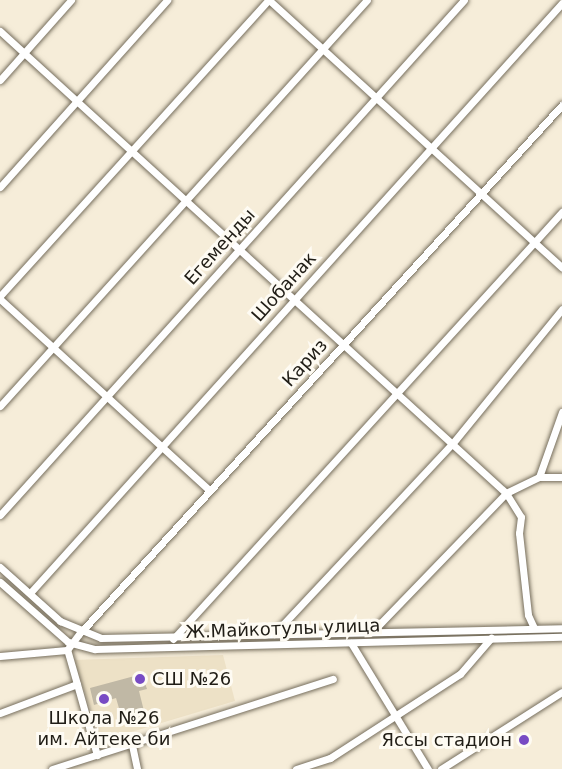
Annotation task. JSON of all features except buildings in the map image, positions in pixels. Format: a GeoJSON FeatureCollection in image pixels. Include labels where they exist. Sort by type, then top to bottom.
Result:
{"type":"FeatureCollection","features":[{"type":"Feature","properties":{"kind":"street"},"geometry":{"type":"LineString","coordinates":[[0,80],[71,0]]}},
{"type":"Feature","properties":{"kind":"street"},"geometry":{"type":"LineString","coordinates":[[0,187],[167,0]]}},
{"type":"Feature","properties":{"kind":"street"},"geometry":{"type":"LineString","coordinates":[[210,490],[105,396],[0,297],[268,0],[562,268]]}},
{"type":"Feature","properties":{"kind":"street"},"geometry":{"type":"LineString","coordinates":[[0,406],[367,0]]}},
{"type":"Feature","properties":{"kind":"street","name":"Егеменды"},"geometry":{"type":"LineString","coordinates":[[0,515],[464,0]]}},
{"type":"Feature","properties":{"kind":"street","name":"Шобанак"},"geometry":{"type":"LineString","coordinates":[[30,593],[562,3]]}},
{"type":"Feature","properties":{"kind":"street"},"geometry":{"type":"LineString","coordinates":[[0,31],[506,493],[521,517],[519,533],[528,615],[534,628]]}},
{"type":"Feature","properties":{"kind":"street","name":"Кариз"},"geometry":{"type":"LineString","coordinates":[[67,650],[479,193],[562,105]]}},
{"type":"Feature","properties":{"kind":"street"},"geometry":{"type":"LineString","coordinates":[[173,639],[562,212]]}},
{"type":"Feature","properties":{"kind":"street"},"geometry":{"type":"LineString","coordinates":[[274,634],[452,444],[562,309]]}},
{"type":"Feature","properties":{"kind":"street"},"geometry":{"type":"LineString","coordinates":[[538,477],[562,412]]}},
{"type":"Feature","properties":{"kind":"street"},"geometry":{"type":"LineString","coordinates":[[372,632],[506,493],[538,477],[562,477]]}},
{"type":"Feature","properties":{"kind":"street","name":"Ж.Майкотулы улица"},"geometry":{"type":"LineString","coordinates":[[0,567],[80,633],[101,638],[173,639],[274,634],[562,628]]}},
{"type":"Feature","properties":{"kind":"street","name":"Ж.Майкотулы улица"},"geometry":{"type":"LineString","coordinates":[[0,582],[72,643],[95,649],[562,637]]}},
{"type":"Feature","properties":{"kind":"street"},"geometry":{"type":"LineString","coordinates":[[416,631],[416,640]]}},
{"type":"Feature","properties":{"kind":"street"},"geometry":{"type":"LineString","coordinates":[[296,769],[330,758],[393,713],[460,674],[491,638]]}},
{"type":"Feature","properties":{"kind":"street"},"geometry":{"type":"LineString","coordinates":[[351,643],[428,769]]}},
{"type":"Feature","properties":{"kind":"street"},"geometry":{"type":"LineString","coordinates":[[0,656],[67,650],[97,755]]}},
{"type":"Feature","properties":{"kind":"street"},"geometry":{"type":"LineString","coordinates":[[52,769],[333,679]]}},
{"type":"Feature","properties":{"kind":"street"},"geometry":{"type":"LineString","coordinates":[[0,713],[77,684]]}},
{"type":"Feature","properties":{"kind":"street"},"geometry":{"type":"LineString","coordinates":[[441,769],[562,692]]}},
{"type":"Feature","properties":{"kind":"street"},"geometry":{"type":"LineString","coordinates":[[132,745],[137,769]]}},
{"type":"Feature","properties":{"kind":"shaded area"},"geometry":{"type":"Polygon","coordinates":[[[223,655],[235,701],[101,741],[74,660],[223,655]]]}},
{"type":"Feature","properties":{"kind":"place","name":"СШ №26"},"geometry":{"type":"Point","coordinates":[140,679]}},
{"type":"Feature","properties":{"kind":"place","name":"Школа №26 им. Айтеке би"},"geometry":{"type":"Point","coordinates":[104,699]}},
{"type":"Feature","properties":{"kind":"place","name":"Яссы стадион"},"geometry":{"type":"Point","coordinates":[524,740]}}]}
